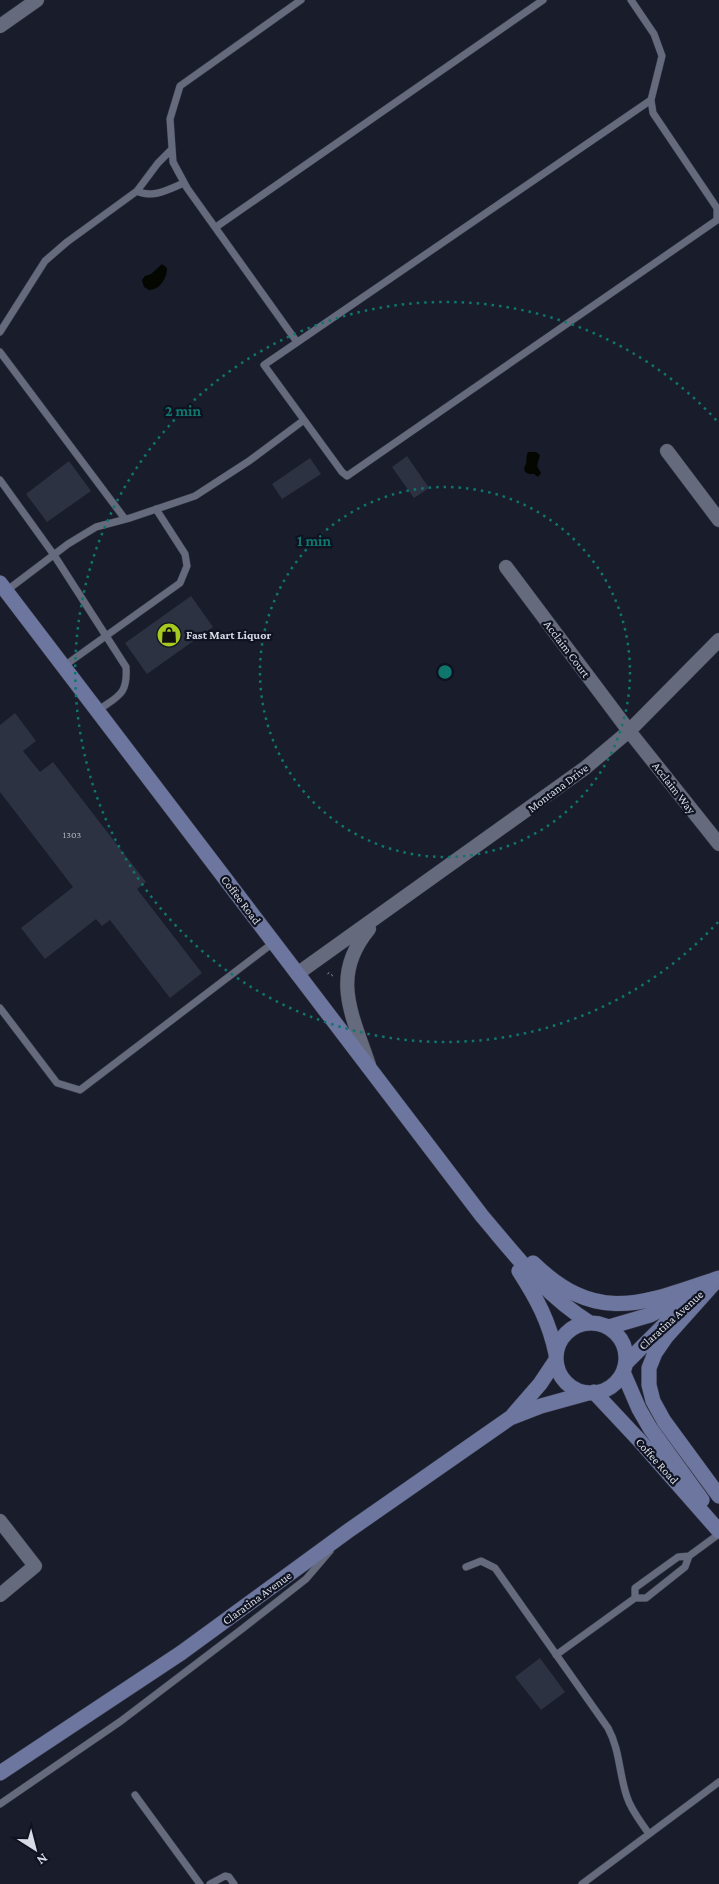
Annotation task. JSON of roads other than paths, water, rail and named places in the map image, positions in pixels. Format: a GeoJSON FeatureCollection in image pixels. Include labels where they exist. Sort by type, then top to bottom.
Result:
{"type":"FeatureCollection","features":[{"type":"Feature","properties":{"kind":"main road","name":"Coffee Road"},"geometry":{"type":"LineString","coordinates":[[2,590],[64,666],[482,1216],[543,1287],[570,1310],[590,1323]]}},
{"type":"Feature","properties":{"kind":"main road","name":"Coffee Road"},"geometry":{"type":"LineString","coordinates":[[482,1216],[537,1298],[548,1321],[556,1357]]}},
{"type":"Feature","properties":{"kind":"main road"},"geometry":{"type":"LineString","coordinates":[[482,1216],[543,1273],[564,1288],[582,1297],[602,1303],[644,1302],[719,1278]]}},
{"type":"Feature","properties":{"kind":"main road"},"geometry":{"type":"LineString","coordinates":[[719,1278],[666,1337],[655,1353],[650,1368],[649,1385],[653,1401],[664,1421],[719,1496]]}},
{"type":"Feature","properties":{"kind":"main road","name":"Claratina Avenue"},"geometry":{"type":"LineString","coordinates":[[608,1327],[650,1315],[719,1278]]}},
{"type":"Feature","properties":{"kind":"main road","name":"Claratina Avenue"},"geometry":{"type":"LineString","coordinates":[[624,1368],[670,1317],[719,1278]]}},
{"type":"Feature","properties":{"kind":"main road"},"geometry":{"type":"LineString","coordinates":[[597,1323],[608,1327],[618,1335],[624,1345],[627,1357],[619,1380],[610,1388],[591,1393],[577,1390],[568,1384],[561,1375],[556,1357],[559,1343],[565,1334],[574,1327],[597,1323]]}},
{"type":"Feature","properties":{"kind":"main road","name":"Claratina Avenue"},"geometry":{"type":"LineString","coordinates":[[0,1773],[181,1653],[348,1531],[510,1418],[540,1384],[556,1357]]}},
{"type":"Feature","properties":{"kind":"main road","name":"Coffee Road"},"geometry":{"type":"LineString","coordinates":[[624,1368],[639,1409],[650,1428],[699,1494],[719,1531]]}},
{"type":"Feature","properties":{"kind":"main road","name":"Coffee Road"},"geometry":{"type":"LineString","coordinates":[[591,1393],[639,1440],[719,1531]]}},
{"type":"Feature","properties":{"kind":"main road","name":"Claratina Avenue"},"geometry":{"type":"LineString","coordinates":[[510,1418],[541,1406],[591,1393]]}},
{"type":"Feature","properties":{"kind":"street"},"geometry":{"type":"LineString","coordinates":[[0,26],[37,0]]}},
{"type":"Feature","properties":{"kind":"street"},"geometry":{"type":"LineString","coordinates":[[667,451],[719,520]]}},
{"type":"Feature","properties":{"kind":"street","name":"Acclaim Court"},"geometry":{"type":"LineString","coordinates":[[506,567],[629,731]]}},
{"type":"Feature","properties":{"kind":"street","name":"Montana Drive"},"geometry":{"type":"LineString","coordinates":[[297,974],[546,798],[585,768],[629,731],[719,640]]}},
{"type":"Feature","properties":{"kind":"street","name":"Acclaim Way"},"geometry":{"type":"LineString","coordinates":[[629,731],[719,844]]}},
{"type":"Feature","properties":{"kind":"street","name":"Montana Drive"},"geometry":{"type":"LineString","coordinates":[[371,1071],[352,1012],[346,986],[350,958],[360,939],[380,915]]}},
{"type":"Feature","properties":{"kind":"street"},"geometry":{"type":"LineString","coordinates":[[0,1521],[35,1566],[0,1595]]}},
{"type":"Feature","properties":{"kind":"lane"},"geometry":{"type":"LineString","coordinates":[[297,342],[184,183],[173,162],[170,119],[180,86],[301,0]]}},
{"type":"Feature","properties":{"kind":"lane"},"geometry":{"type":"LineString","coordinates":[[216,227],[543,0]]}},
{"type":"Feature","properties":{"kind":"lane"},"geometry":{"type":"LineString","coordinates":[[631,0],[654,34],[662,56],[651,100],[653,113],[717,208],[717,220],[347,476],[342,472],[264,365],[651,100]]}},
{"type":"Feature","properties":{"kind":"lane"},"geometry":{"type":"LineString","coordinates":[[1,327],[45,261],[67,242],[137,191],[172,149]]}},
{"type":"Feature","properties":{"kind":"lane"},"geometry":{"type":"LineString","coordinates":[[137,191],[145,195],[161,193],[184,183]]}},
{"type":"Feature","properties":{"kind":"lane"},"geometry":{"type":"LineString","coordinates":[[0,352],[125,519]]}},
{"type":"Feature","properties":{"kind":"lane"},"geometry":{"type":"LineString","coordinates":[[2,590],[96,527],[195,496],[249,461],[304,420]]}},
{"type":"Feature","properties":{"kind":"lane"},"geometry":{"type":"LineString","coordinates":[[0,480],[54,555],[126,667],[127,681],[123,692],[97,711]]}},
{"type":"Feature","properties":{"kind":"lane"},"geometry":{"type":"LineString","coordinates":[[64,666],[180,583],[187,566],[185,554],[156,509]]}},
{"type":"Feature","properties":{"kind":"lane"},"geometry":{"type":"LineString","coordinates":[[0,1008],[57,1083],[80,1090],[273,943]]}},
{"type":"Feature","properties":{"kind":"lane"},"geometry":{"type":"LineString","coordinates":[[0,1804],[121,1721],[271,1607],[306,1579],[348,1531]]}},
{"type":"Feature","properties":{"kind":"lane"},"geometry":{"type":"LineString","coordinates":[[556,1655],[635,1598],[646,1598],[686,1567],[689,1556],[719,1531]]}},
{"type":"Feature","properties":{"kind":"lane"},"geometry":{"type":"LineString","coordinates":[[635,1598],[636,1588],[678,1556],[689,1556]]}},
{"type":"Feature","properties":{"kind":"lane"},"geometry":{"type":"LineString","coordinates":[[466,1567],[481,1561],[495,1568],[608,1728],[615,1741],[626,1796],[649,1834]]}},
{"type":"Feature","properties":{"kind":"lane"},"geometry":{"type":"LineString","coordinates":[[582,1884],[719,1782]]}},
{"type":"Feature","properties":{"kind":"lane"},"geometry":{"type":"LineString","coordinates":[[135,1794],[200,1884]]}},
{"type":"Feature","properties":{"kind":"lane"},"geometry":{"type":"LineString","coordinates":[[210,1884],[225,1876],[229,1877],[234,1884]]}},
{"type":"Feature","properties":{"kind":"place","name":"Fast Mart Liquor"},"geometry":{"type":"Point","coordinates":[169,635]}}]}
